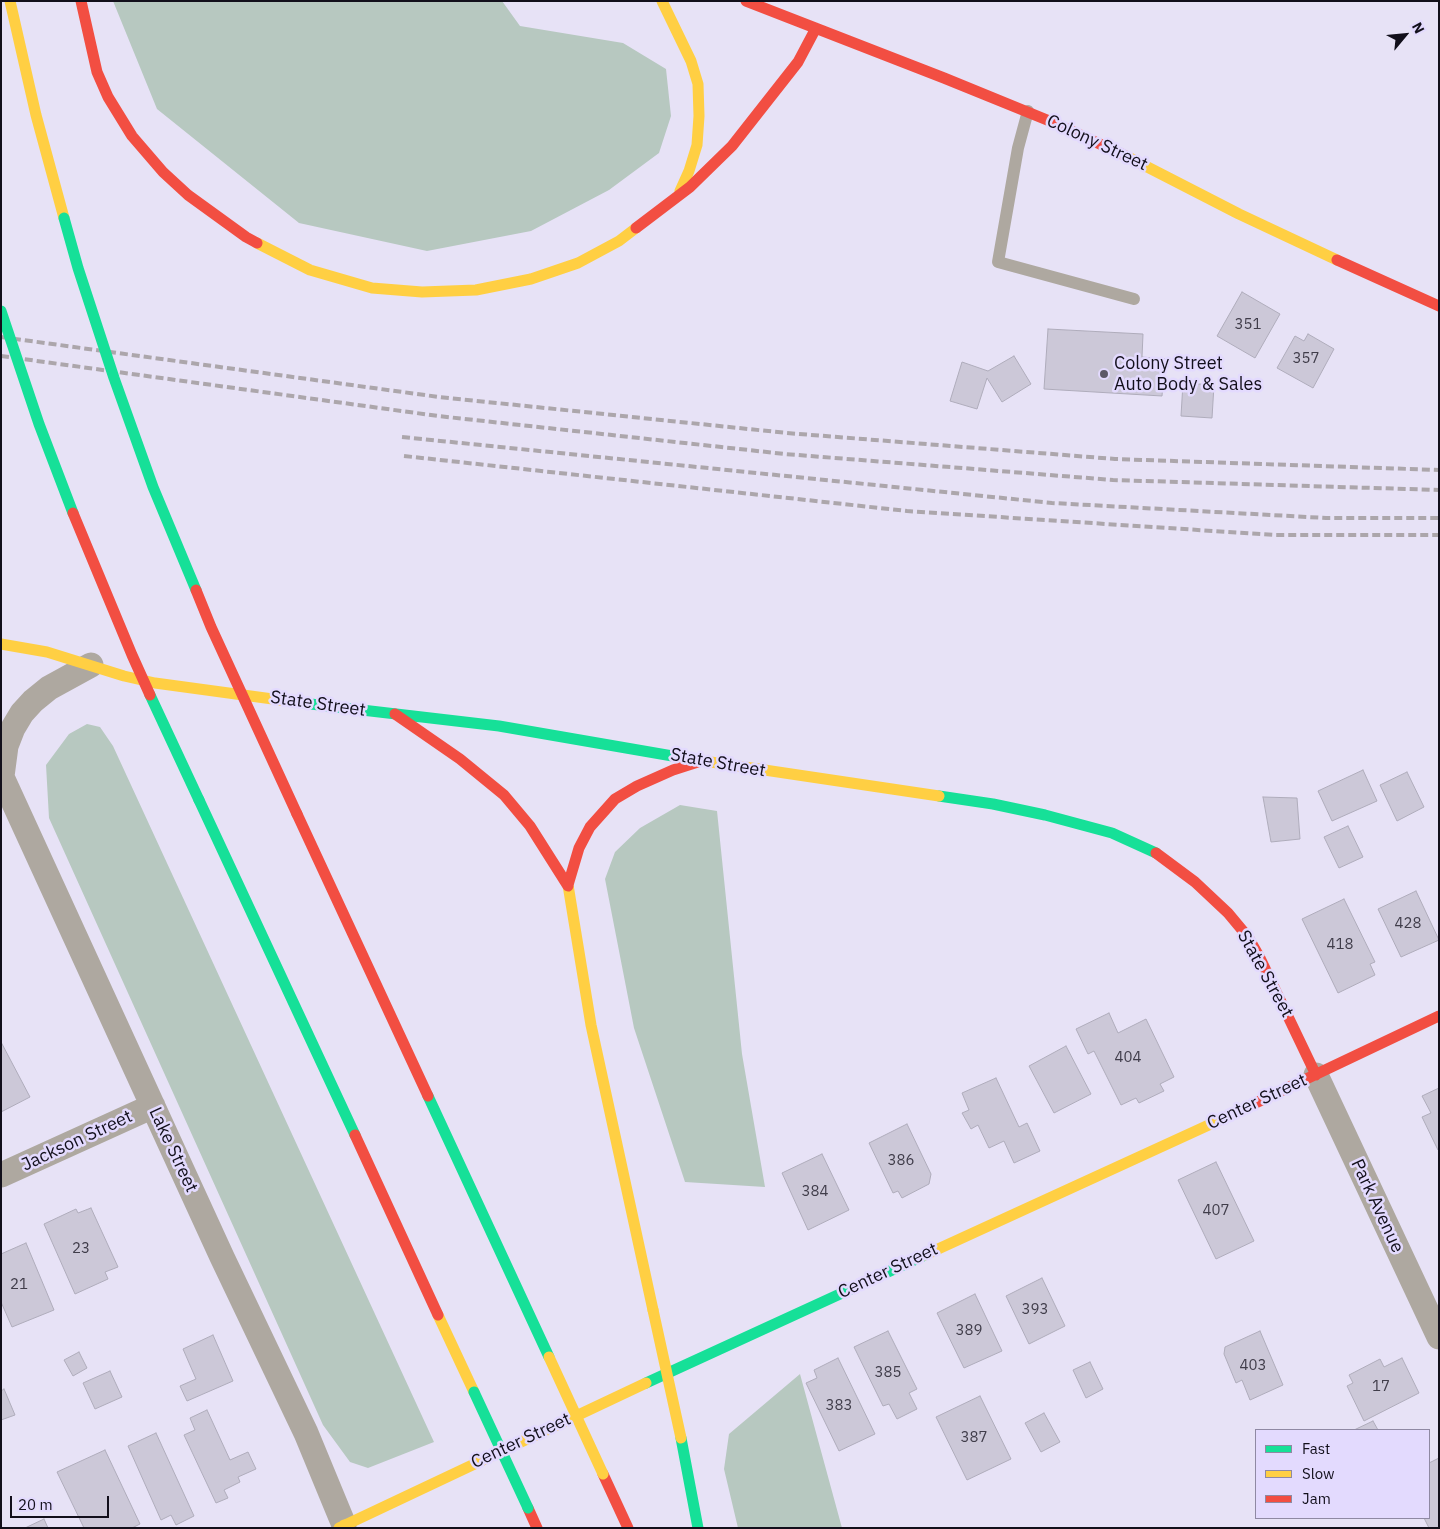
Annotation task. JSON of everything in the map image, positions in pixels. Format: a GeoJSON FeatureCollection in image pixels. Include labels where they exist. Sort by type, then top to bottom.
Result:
{"type":"FeatureCollection","features":[{"type":"Feature","properties":{"kind":"main road"},"geometry":{"type":"LineString","coordinates":[[10,1],[36,115],[78,268],[114,378],[153,486],[211,627],[628,1528]]}},
{"type":"Feature","properties":{"kind":"main road"},"geometry":{"type":"LineString","coordinates":[[80,1],[98,72],[108,97],[132,136],[151,159],[188,196],[231,227],[280,256],[325,275],[372,288],[422,292],[456,292],[512,284],[548,275],[593,256],[634,231],[704,174],[740,135],[798,62],[816,28]]}},
{"type":"Feature","properties":{"kind":"main road"},"geometry":{"type":"LineString","coordinates":[[662,1],[691,61],[698,84],[697,145],[690,171],[677,197]]}},
{"type":"Feature","properties":{"kind":"main road","name":"Colony Street"},"geometry":{"type":"LineString","coordinates":[[746,1],[1028,111],[1121,154],[1239,214],[1359,271],[1439,306]]}},
{"type":"Feature","properties":{"kind":"main road"},"geometry":{"type":"LineString","coordinates":[[1,311],[39,424],[86,545],[136,663],[537,1528]]}},
{"type":"Feature","properties":{"kind":"main road","name":"State Street"},"geometry":{"type":"LineString","coordinates":[[1,644],[47,652],[124,676],[155,683],[336,708],[499,726],[701,761],[1021,809],[1097,828],[1162,856],[1195,882],[1228,913],[1248,937],[1270,976],[1316,1075]]}},
{"type":"Feature","properties":{"kind":"main road"},"geometry":{"type":"LineString","coordinates":[[395,714],[460,759],[504,795],[530,826],[568,886],[591,1025],[681,1438],[698,1528]]}},
{"type":"Feature","properties":{"kind":"main road"},"geometry":{"type":"LineString","coordinates":[[568,886],[584,837],[609,804],[637,786],[673,770],[701,761]]}},
{"type":"Feature","properties":{"kind":"main road","name":"Center Street"},"geometry":{"type":"LineString","coordinates":[[342,1527],[757,1331],[1316,1075],[1439,1016]]}},
{"type":"Feature","properties":{"kind":"street","name":"Lake Street"},"geometry":{"type":"LineString","coordinates":[[91,665],[49,688],[22,713],[13,728],[6,746],[1,776],[226,1266],[306,1433],[342,1527]]}},
{"type":"Feature","properties":{"kind":"street","name":"Park Avenue"},"geometry":{"type":"LineString","coordinates":[[1316,1075],[1439,1338]]}},
{"type":"Feature","properties":{"kind":"street","name":"Jackson Street"},"geometry":{"type":"LineString","coordinates":[[1,1176],[153,1106]]}},
{"type":"Feature","properties":{"kind":"lane"},"geometry":{"type":"LineString","coordinates":[[1028,111],[1018,148],[998,262],[1134,299]]}},
{"type":"Feature","properties":{"kind":"shaded area"},"geometry":{"type":"Polygon","coordinates":[[[113,1],[502,1],[520,26],[623,43],[666,69],[671,116],[659,153],[609,190],[531,231],[427,251],[299,223],[157,109],[113,1]]]}},
{"type":"Feature","properties":{"kind":"shaded area"},"geometry":{"type":"Polygon","coordinates":[[[87,724],[100,727],[113,746],[434,1442],[368,1468],[350,1462],[323,1425],[49,818],[46,765],[69,734],[87,724]]]}},
{"type":"Feature","properties":{"kind":"shaded area"},"geometry":{"type":"Polygon","coordinates":[[[680,805],[717,811],[742,1054],[765,1187],[685,1182],[634,1028],[605,879],[615,852],[640,828],[680,805]]]}},
{"type":"Feature","properties":{"kind":"shaded area"},"geometry":{"type":"Polygon","coordinates":[[[800,1374],[842,1528],[738,1528],[724,1469],[729,1434],[800,1374]]]}},
{"type":"Feature","properties":{"kind":"building"},"geometry":{"type":"Polygon","coordinates":[[[1242,292],[1280,314],[1255,358],[1217,336],[1242,292]]]}},
{"type":"Feature","properties":{"kind":"building","name":"Colony Street Auto Body & Sales"},"geometry":{"type":"Polygon","coordinates":[[[1048,329],[1143,334],[1142,357],[1165,359],[1162,396],[1044,389],[1048,329]]]}},
{"type":"Feature","properties":{"kind":"building"},"geometry":{"type":"Polygon","coordinates":[[[1308,334],[1334,349],[1313,388],[1277,368],[1295,336],[1304,341],[1308,334]]]}},
{"type":"Feature","properties":{"kind":"building"},"geometry":{"type":"Polygon","coordinates":[[[1014,356],[1031,384],[1002,402],[987,378],[977,409],[950,401],[962,362],[988,371],[1014,356]]]}},
{"type":"Feature","properties":{"kind":"building"},"geometry":{"type":"Polygon","coordinates":[[[1183,383],[1214,385],[1212,418],[1181,416],[1183,383]]]}},
{"type":"Feature","properties":{"kind":"building"},"geometry":{"type":"Polygon","coordinates":[[[1363,770],[1377,801],[1332,821],[1318,791],[1363,770]]]}},
{"type":"Feature","properties":{"kind":"building"},"geometry":{"type":"Polygon","coordinates":[[[1407,772],[1424,807],[1397,821],[1380,785],[1407,772]]]}},
{"type":"Feature","properties":{"kind":"building"},"geometry":{"type":"Polygon","coordinates":[[[1263,797],[1297,798],[1300,839],[1271,842],[1263,797]]]}},
{"type":"Feature","properties":{"kind":"building"},"geometry":{"type":"Polygon","coordinates":[[[1348,826],[1363,857],[1339,868],[1324,837],[1348,826]]]}},
{"type":"Feature","properties":{"kind":"building"},"geometry":{"type":"Polygon","coordinates":[[[1416,891],[1439,940],[1401,957],[1378,909],[1416,891]]]}},
{"type":"Feature","properties":{"kind":"building"},"geometry":{"type":"Polygon","coordinates":[[[1344,899],[1375,962],[1370,964],[1375,975],[1338,993],[1302,919],[1344,899]]]}},
{"type":"Feature","properties":{"kind":"building"},"geometry":{"type":"Polygon","coordinates":[[[1109,1013],[1118,1033],[1146,1019],[1174,1077],[1160,1084],[1164,1091],[1139,1103],[1136,1098],[1121,1105],[1094,1051],[1088,1054],[1076,1029],[1109,1013]]]}},
{"type":"Feature","properties":{"kind":"building"},"geometry":{"type":"Polygon","coordinates":[[[1,1042],[30,1097],[1,1112],[1,1042]]]}},
{"type":"Feature","properties":{"kind":"building"},"geometry":{"type":"Polygon","coordinates":[[[1066,1046],[1091,1094],[1054,1113],[1029,1066],[1066,1046]]]}},
{"type":"Feature","properties":{"kind":"building"},"geometry":{"type":"Polygon","coordinates":[[[996,1078],[1019,1127],[1027,1123],[1040,1151],[1014,1163],[1004,1141],[989,1148],[978,1125],[971,1129],[962,1113],[969,1110],[962,1093],[996,1078]]]}},
{"type":"Feature","properties":{"kind":"building"},"geometry":{"type":"Polygon","coordinates":[[[1439,1088],[1438,1150],[1422,1117],[1431,1113],[1422,1096],[1439,1088]]]}},
{"type":"Feature","properties":{"kind":"building"},"geometry":{"type":"Polygon","coordinates":[[[907,1124],[931,1174],[929,1184],[902,1198],[898,1191],[893,1193],[869,1143],[907,1124]]]}},
{"type":"Feature","properties":{"kind":"building"},"geometry":{"type":"Polygon","coordinates":[[[822,1154],[849,1210],[808,1230],[782,1173],[822,1154]]]}},
{"type":"Feature","properties":{"kind":"building"},"geometry":{"type":"Polygon","coordinates":[[[1216,1162],[1254,1241],[1216,1259],[1178,1180],[1216,1162]]]}},
{"type":"Feature","properties":{"kind":"building"},"geometry":{"type":"Polygon","coordinates":[[[91,1208],[118,1267],[105,1272],[108,1279],[75,1294],[44,1224],[76,1209],[78,1213],[91,1208]]]}},
{"type":"Feature","properties":{"kind":"building"},"geometry":{"type":"Polygon","coordinates":[[[26,1243],[54,1310],[12,1327],[1,1302],[1,1254],[26,1243]]]}},
{"type":"Feature","properties":{"kind":"building"},"geometry":{"type":"Polygon","coordinates":[[[1042,1278],[1065,1326],[1029,1344],[1006,1296],[1042,1278]]]}},
{"type":"Feature","properties":{"kind":"building"},"geometry":{"type":"Polygon","coordinates":[[[975,1294],[1002,1351],[964,1368],[937,1313],[975,1294]]]}},
{"type":"Feature","properties":{"kind":"building"},"geometry":{"type":"Polygon","coordinates":[[[888,1331],[917,1389],[909,1393],[917,1409],[897,1419],[889,1404],[883,1406],[854,1347],[888,1331]]]}},
{"type":"Feature","properties":{"kind":"building"},"geometry":{"type":"Polygon","coordinates":[[[1260,1331],[1283,1385],[1250,1400],[1242,1380],[1236,1383],[1224,1354],[1225,1347],[1260,1331]]]}},
{"type":"Feature","properties":{"kind":"building"},"geometry":{"type":"Polygon","coordinates":[[[213,1335],[233,1381],[187,1401],[180,1386],[196,1379],[183,1349],[213,1335]]]}},
{"type":"Feature","properties":{"kind":"building"},"geometry":{"type":"Polygon","coordinates":[[[79,1352],[87,1368],[73,1376],[64,1360],[79,1352]]]}},
{"type":"Feature","properties":{"kind":"building"},"geometry":{"type":"Polygon","coordinates":[[[838,1358],[875,1434],[839,1451],[806,1383],[817,1378],[814,1370],[838,1358]]]}},
{"type":"Feature","properties":{"kind":"building"},"geometry":{"type":"Polygon","coordinates":[[[1402,1358],[1419,1393],[1364,1421],[1347,1386],[1353,1383],[1349,1375],[1380,1359],[1384,1367],[1402,1358]]]}},
{"type":"Feature","properties":{"kind":"building"},"geometry":{"type":"Polygon","coordinates":[[[1090,1362],[1103,1389],[1086,1398],[1073,1370],[1090,1362]]]}},
{"type":"Feature","properties":{"kind":"building"},"geometry":{"type":"Polygon","coordinates":[[[110,1371],[122,1397],[95,1409],[83,1383],[110,1371]]]}},
{"type":"Feature","properties":{"kind":"building"},"geometry":{"type":"Polygon","coordinates":[[[4,1389],[15,1415],[1,1420],[1,1391],[4,1389]]]}},
{"type":"Feature","properties":{"kind":"building"},"geometry":{"type":"Polygon","coordinates":[[[980,1396],[1011,1459],[967,1480],[936,1417],[980,1396]]]}},
{"type":"Feature","properties":{"kind":"building"},"geometry":{"type":"Polygon","coordinates":[[[207,1410],[230,1460],[248,1452],[256,1469],[238,1477],[240,1482],[224,1490],[228,1498],[216,1503],[184,1435],[195,1430],[190,1418],[207,1410]]]}},
{"type":"Feature","properties":{"kind":"building"},"geometry":{"type":"Polygon","coordinates":[[[1044,1413],[1060,1442],[1041,1452],[1025,1423],[1044,1413]]]}},
{"type":"Feature","properties":{"kind":"building"},"geometry":{"type":"Polygon","coordinates":[[[1373,1421],[1377,1429],[1356,1429],[1373,1421]]]}},
{"type":"Feature","properties":{"kind":"building"},"geometry":{"type":"Polygon","coordinates":[[[156,1433],[194,1516],[176,1525],[171,1515],[161,1520],[128,1446],[156,1433]]]}},
{"type":"Feature","properties":{"kind":"building"},"geometry":{"type":"Polygon","coordinates":[[[105,1450],[140,1524],[132,1528],[84,1528],[57,1472],[105,1450]]]}},
{"type":"Feature","properties":{"kind":"building"},"geometry":{"type":"Polygon","coordinates":[[[1439,1458],[1439,1528],[1429,1528],[1424,1519],[1430,1519],[1430,1462],[1439,1458]]]}},
{"type":"Feature","properties":{"kind":"building"},"geometry":{"type":"Polygon","coordinates":[[[44,1519],[48,1528],[25,1528],[44,1519]]]}},
{"type":"Feature","properties":{"kind":"railway"},"geometry":{"type":"LineString","coordinates":[[1,337],[439,397],[787,433],[1115,459],[1439,470]]}},
{"type":"Feature","properties":{"kind":"railway"},"geometry":{"type":"LineString","coordinates":[[1,356],[438,416],[785,454],[1113,480],[1439,490]]}},
{"type":"Feature","properties":{"kind":"railway"},"geometry":{"type":"LineString","coordinates":[[402,437],[1052,503],[1326,518],[1439,518]]}},
{"type":"Feature","properties":{"kind":"railway"},"geometry":{"type":"LineString","coordinates":[[404,456],[907,511],[1275,535],[1439,535]]}},
{"type":"Feature","properties":{"kind":"traffic: fast"},"geometry":{"type":"LineString","coordinates":[[64,218],[78,268],[114,378],[153,487],[196,590]]}},
{"type":"Feature","properties":{"kind":"traffic: fast"},"geometry":{"type":"LineString","coordinates":[[1,311],[39,424],[73,513]]}},
{"type":"Feature","properties":{"kind":"traffic: fast"},"geometry":{"type":"LineString","coordinates":[[150,695],[199,800]]}},
{"type":"Feature","properties":{"kind":"traffic: fast"},"geometry":{"type":"LineString","coordinates":[[302,703],[499,726],[684,758]]}},
{"type":"Feature","properties":{"kind":"traffic: fast"},"geometry":{"type":"LineString","coordinates":[[939,796],[993,804],[1045,815],[1112,833],[1156,853]]}},
{"type":"Feature","properties":{"kind":"traffic: fast"},"geometry":{"type":"LineString","coordinates":[[199,800],[355,1135]]}},
{"type":"Feature","properties":{"kind":"traffic: fast"},"geometry":{"type":"LineString","coordinates":[[428,1096],[549,1357]]}},
{"type":"Feature","properties":{"kind":"traffic: fast"},"geometry":{"type":"LineString","coordinates":[[646,1383],[925,1255]]}},
{"type":"Feature","properties":{"kind":"traffic: fast"},"geometry":{"type":"LineString","coordinates":[[474,1392],[528,1508]]}},
{"type":"Feature","properties":{"kind":"traffic: fast"},"geometry":{"type":"LineString","coordinates":[[681,1438],[698,1528]]}},
{"type":"Feature","properties":{"kind":"traffic: slow"},"geometry":{"type":"LineString","coordinates":[[10,1],[36,115],[64,218]]}},
{"type":"Feature","properties":{"kind":"traffic: slow"},"geometry":{"type":"LineString","coordinates":[[662,1],[691,61],[698,84],[699,116],[697,145],[689,171],[680,191]]}},
{"type":"Feature","properties":{"kind":"traffic: slow"},"geometry":{"type":"LineString","coordinates":[[1126,156],[1239,214],[1337,260]]}},
{"type":"Feature","properties":{"kind":"traffic: slow"},"geometry":{"type":"LineString","coordinates":[[257,243],[310,270],[372,288],[422,292],[476,290],[531,279],[578,263],[619,241],[636,228]]}},
{"type":"Feature","properties":{"kind":"traffic: slow"},"geometry":{"type":"LineString","coordinates":[[1,644],[47,652],[124,676],[155,683],[302,703]]}},
{"type":"Feature","properties":{"kind":"traffic: slow"},"geometry":{"type":"LineString","coordinates":[[684,758],[939,796]]}},
{"type":"Feature","properties":{"kind":"traffic: slow"},"geometry":{"type":"LineString","coordinates":[[568,885],[591,1025],[653,1310]]}},
{"type":"Feature","properties":{"kind":"traffic: slow"},"geometry":{"type":"LineString","coordinates":[[925,1255],[1224,1118]]}},
{"type":"Feature","properties":{"kind":"traffic: slow"},"geometry":{"type":"LineString","coordinates":[[653,1310],[681,1438]]}},
{"type":"Feature","properties":{"kind":"traffic: slow"},"geometry":{"type":"LineString","coordinates":[[438,1315],[474,1392]]}},
{"type":"Feature","properties":{"kind":"traffic: slow"},"geometry":{"type":"LineString","coordinates":[[549,1357],[603,1474]]}},
{"type":"Feature","properties":{"kind":"traffic: slow"},"geometry":{"type":"LineString","coordinates":[[339,1528],[646,1383]]}},
{"type":"Feature","properties":{"kind":"traffic: jam"},"geometry":{"type":"LineString","coordinates":[[81,1],[97,72],[108,97],[132,136],[163,172],[188,195],[257,243]]}},
{"type":"Feature","properties":{"kind":"traffic: jam"},"geometry":{"type":"LineString","coordinates":[[746,1],[1052,122],[1126,156]]}},
{"type":"Feature","properties":{"kind":"traffic: jam"},"geometry":{"type":"LineString","coordinates":[[636,228],[690,187],[732,146],[798,62],[816,28]]}},
{"type":"Feature","properties":{"kind":"traffic: jam"},"geometry":{"type":"LineString","coordinates":[[1337,260],[1439,306]]}},
{"type":"Feature","properties":{"kind":"traffic: jam"},"geometry":{"type":"LineString","coordinates":[[73,513],[150,695]]}},
{"type":"Feature","properties":{"kind":"traffic: jam"},"geometry":{"type":"LineString","coordinates":[[196,590],[211,627],[297,814]]}},
{"type":"Feature","properties":{"kind":"traffic: jam"},"geometry":{"type":"LineString","coordinates":[[395,714],[460,759],[504,795],[530,826],[568,886]]}},
{"type":"Feature","properties":{"kind":"traffic: jam"},"geometry":{"type":"LineString","coordinates":[[568,885],[579,848],[590,827],[615,799],[637,786],[673,770],[701,761]]}},
{"type":"Feature","properties":{"kind":"traffic: jam"},"geometry":{"type":"LineString","coordinates":[[297,814],[428,1096]]}},
{"type":"Feature","properties":{"kind":"traffic: jam"},"geometry":{"type":"LineString","coordinates":[[1156,853],[1195,882],[1228,913],[1248,937],[1316,1075]]}},
{"type":"Feature","properties":{"kind":"traffic: jam"},"geometry":{"type":"LineString","coordinates":[[1224,1118],[1439,1016]]}},
{"type":"Feature","properties":{"kind":"traffic: jam"},"geometry":{"type":"LineString","coordinates":[[355,1135],[438,1315]]}},
{"type":"Feature","properties":{"kind":"traffic: jam"},"geometry":{"type":"LineString","coordinates":[[603,1474],[628,1528]]}},
{"type":"Feature","properties":{"kind":"traffic: jam"},"geometry":{"type":"LineString","coordinates":[[528,1508],[537,1528]]}},
{"type":"Feature","properties":{"kind":"place","name":"Colony Street Auto Body & Sales"},"geometry":{"type":"Point","coordinates":[1104,374]}}]}
